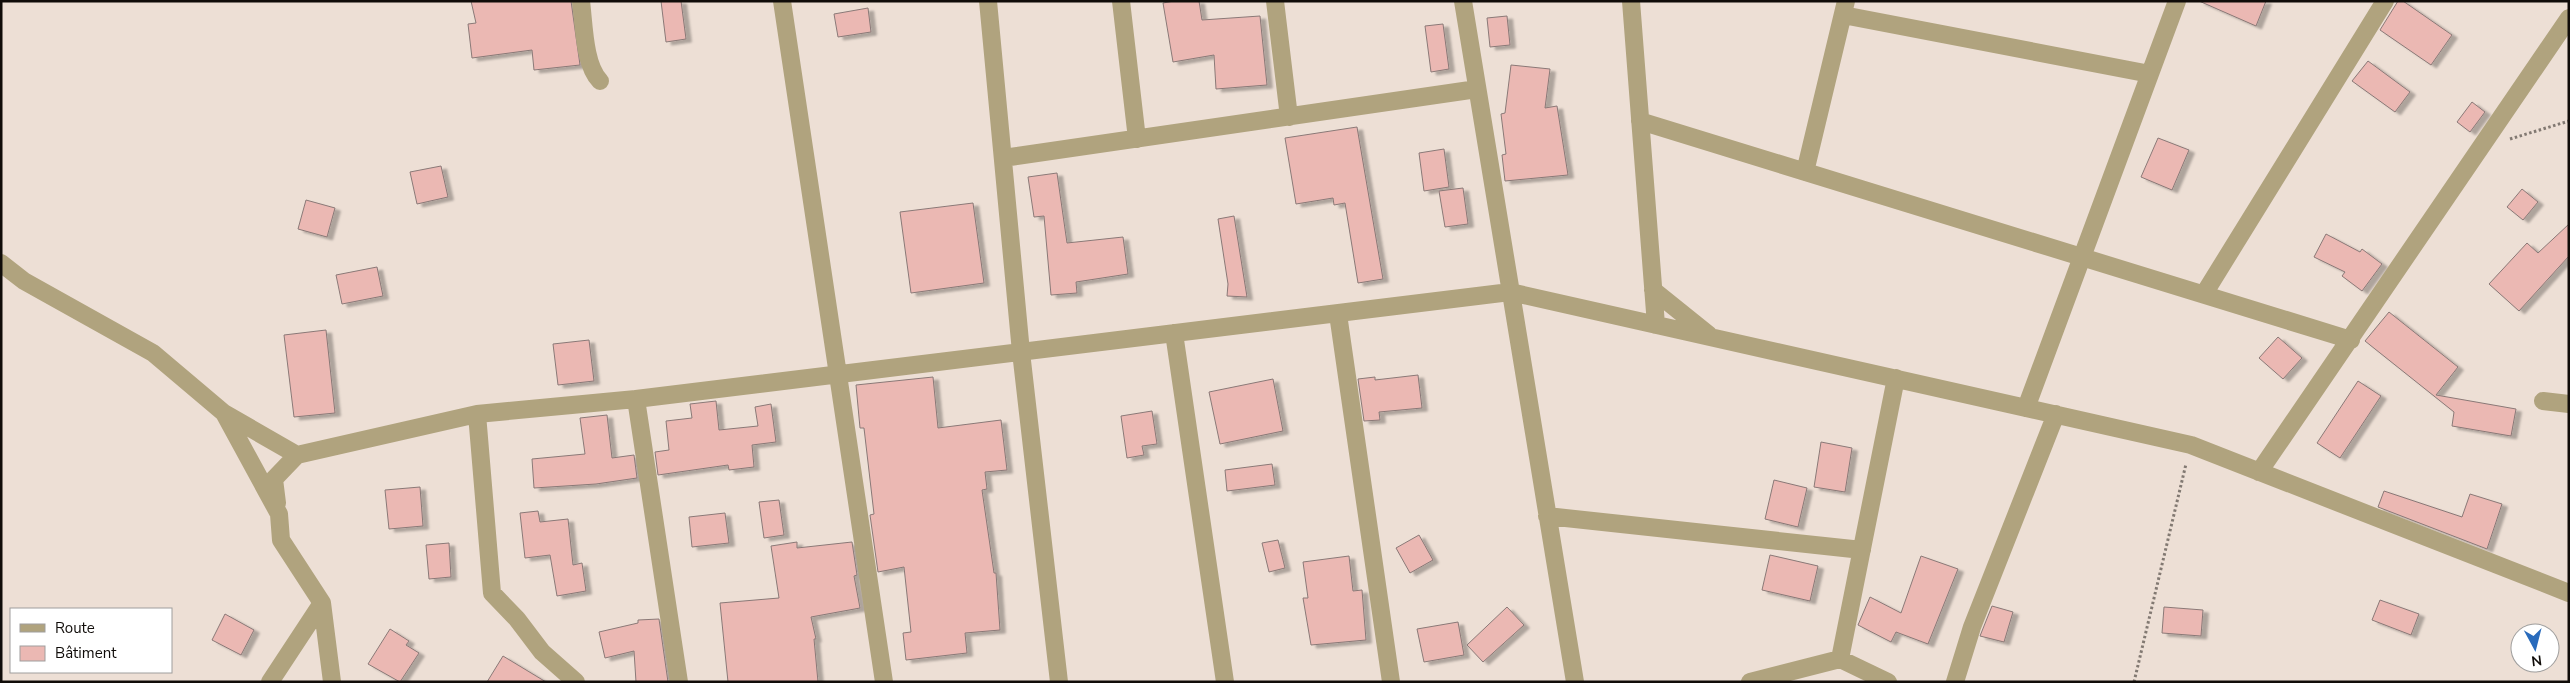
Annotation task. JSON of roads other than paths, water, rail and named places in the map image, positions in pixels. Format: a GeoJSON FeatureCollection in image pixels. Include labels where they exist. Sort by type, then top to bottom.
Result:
{"type":"FeatureCollection","features":[{"type":"Feature","properties":{"kind":"street"},"geometry":{"type":"LineString","coordinates":[[581,1],[589,62],[592,74],[600,81]]}},
{"type":"Feature","properties":{"kind":"street"},"geometry":{"type":"LineString","coordinates":[[782,1],[884,682]]}},
{"type":"Feature","properties":{"kind":"street"},"geometry":{"type":"LineString","coordinates":[[988,1],[1021,352],[1059,682]]}},
{"type":"Feature","properties":{"kind":"street"},"geometry":{"type":"LineString","coordinates":[[1121,1],[1137,139]]}},
{"type":"Feature","properties":{"kind":"street"},"geometry":{"type":"LineString","coordinates":[[1275,1],[1289,117]]}},
{"type":"Feature","properties":{"kind":"street"},"geometry":{"type":"LineString","coordinates":[[1463,1],[1575,682]]}},
{"type":"Feature","properties":{"kind":"street"},"geometry":{"type":"LineString","coordinates":[[1631,1],[1656,325]]}},
{"type":"Feature","properties":{"kind":"street"},"geometry":{"type":"LineString","coordinates":[[2026,408],[2177,1]]}},
{"type":"Feature","properties":{"kind":"street"},"geometry":{"type":"LineString","coordinates":[[2204,294],[2385,1]]}},
{"type":"Feature","properties":{"kind":"street"},"geometry":{"type":"LineString","coordinates":[[1806,172],[1844,8],[2150,74]]}},
{"type":"Feature","properties":{"kind":"street"},"geometry":{"type":"LineString","coordinates":[[2259,472],[2351,340],[2569,18]]}},
{"type":"Feature","properties":{"kind":"street"},"geometry":{"type":"LineString","coordinates":[[1003,158],[1477,90]]}},
{"type":"Feature","properties":{"kind":"street"},"geometry":{"type":"LineString","coordinates":[[1640,122],[2351,340]]}},
{"type":"Feature","properties":{"kind":"street"},"geometry":{"type":"LineString","coordinates":[[1,263],[24,281],[153,353],[224,414],[297,455]]}},
{"type":"Feature","properties":{"kind":"street"},"geometry":{"type":"LineString","coordinates":[[1653,290],[1712,338]]}},
{"type":"Feature","properties":{"kind":"street"},"geometry":{"type":"LineString","coordinates":[[332,682],[322,603],[281,540],[274,479],[297,455],[478,414],[636,399],[1510,292],[2191,444],[2569,593]]}},
{"type":"Feature","properties":{"kind":"street"},"geometry":{"type":"LineString","coordinates":[[1338,314],[1391,682]]}},
{"type":"Feature","properties":{"kind":"street"},"geometry":{"type":"LineString","coordinates":[[1174,333],[1225,682]]}},
{"type":"Feature","properties":{"kind":"street"},"geometry":{"type":"LineString","coordinates":[[1840,659],[1896,378]]}},
{"type":"Feature","properties":{"kind":"street"},"geometry":{"type":"LineString","coordinates":[[636,399],[679,682]]}},
{"type":"Feature","properties":{"kind":"street"},"geometry":{"type":"LineString","coordinates":[[2543,401],[2569,404]]}},
{"type":"Feature","properties":{"kind":"street"},"geometry":{"type":"LineString","coordinates":[[224,414],[279,514]]}},
{"type":"Feature","properties":{"kind":"street"},"geometry":{"type":"LineString","coordinates":[[478,414],[492,593],[517,619],[542,652],[576,682]]}},
{"type":"Feature","properties":{"kind":"street"},"geometry":{"type":"LineString","coordinates":[[1955,682],[1972,627],[2056,414]]}},
{"type":"Feature","properties":{"kind":"street"},"geometry":{"type":"LineString","coordinates":[[1547,516],[1862,550]]}},
{"type":"Feature","properties":{"kind":"street"},"geometry":{"type":"LineString","coordinates":[[270,682],[322,603]]}},
{"type":"Feature","properties":{"kind":"street"},"geometry":{"type":"LineString","coordinates":[[1750,682],[1840,659],[1888,682]]}}]}
